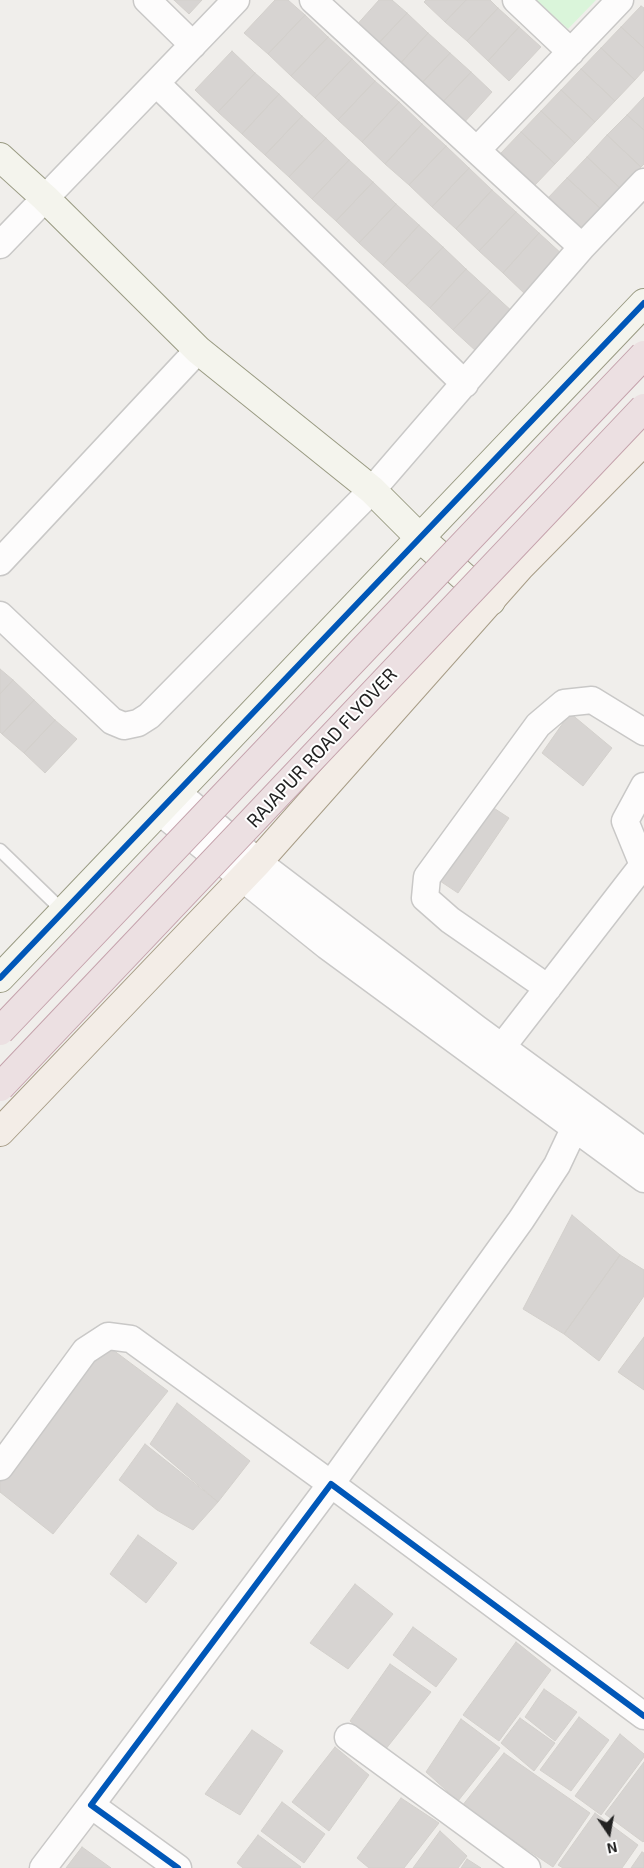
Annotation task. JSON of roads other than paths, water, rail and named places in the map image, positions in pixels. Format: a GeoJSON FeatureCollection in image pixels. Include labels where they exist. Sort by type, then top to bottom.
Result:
{"type":"FeatureCollection","features":[{"type":"Feature","properties":{"kind":"highway","name":"RAJAPUR ROAD FLYOVER"},"geometry":{"type":"LineString","coordinates":[[0,1031],[644,355]]}},
{"type":"Feature","properties":{"kind":"highway","name":"RAJAPUR ROAD FLYOVER"},"geometry":{"type":"LineString","coordinates":[[0,1087],[644,408]]}},
{"type":"Feature","properties":{"kind":"main road"},"geometry":{"type":"LineString","coordinates":[[0,1132],[520,567],[644,441]]}},
{"type":"Feature","properties":{"kind":"street"},"geometry":{"type":"LineString","coordinates":[[147,0],[193,45]]}},
{"type":"Feature","properties":{"kind":"street"},"geometry":{"type":"LineString","coordinates":[[0,245],[236,0]]}},
{"type":"Feature","properties":{"kind":"street"},"geometry":{"type":"LineString","coordinates":[[314,0],[582,247]]}},
{"type":"Feature","properties":{"kind":"street"},"geometry":{"type":"LineString","coordinates":[[516,0],[570,52]]}},
{"type":"Feature","properties":{"kind":"street"},"geometry":{"type":"LineString","coordinates":[[477,150],[620,0]]}},
{"type":"Feature","properties":{"kind":"street"},"geometry":{"type":"LineString","coordinates":[[156,83],[465,384]]}},
{"type":"Feature","properties":{"kind":"street"},"geometry":{"type":"LineString","coordinates":[[0,157],[198,350],[372,490],[420,538],[490,601]]}},
{"type":"Feature","properties":{"kind":"street"},"geometry":{"type":"LineString","coordinates":[[0,615],[112,721],[124,726],[138,724],[149,716],[372,490],[582,247],[644,182]]}},
{"type":"Feature","properties":{"kind":"street"},"geometry":{"type":"LineString","coordinates":[[0,978],[644,302]]}},
{"type":"Feature","properties":{"kind":"street"},"geometry":{"type":"LineString","coordinates":[[0,562],[198,350]]}},
{"type":"Feature","properties":{"kind":"street"},"geometry":{"type":"LineString","coordinates":[[548,988],[450,920],[424,898],[428,877],[538,725],[564,703],[592,700],[644,732]]}},
{"type":"Feature","properties":{"kind":"street"},"geometry":{"type":"LineString","coordinates":[[502,1047],[643,866],[625,821],[644,786]]}},
{"type":"Feature","properties":{"kind":"street"},"geometry":{"type":"LineString","coordinates":[[168,802],[245,865],[502,1047],[644,1151]]}},
{"type":"Feature","properties":{"kind":"street"},"geometry":{"type":"LineString","coordinates":[[245,865],[327,946],[644,1179]]}},
{"type":"Feature","properties":{"kind":"street"},"geometry":{"type":"LineString","coordinates":[[43,1868],[332,1484],[522,1220],[557,1165],[574,1129]]}},
{"type":"Feature","properties":{"kind":"street"},"geometry":{"type":"LineString","coordinates":[[0,1467],[85,1351],[108,1336],[130,1339],[332,1484],[644,1716]]}},
{"type":"Feature","properties":{"kind":"street"},"geometry":{"type":"LineString","coordinates":[[348,1737],[527,1868]]}},
{"type":"Feature","properties":{"kind":"street"},"geometry":{"type":"LineString","coordinates":[[91,1805],[178,1868]]}},
{"type":"Feature","properties":{"kind":"lane"},"geometry":{"type":"LineString","coordinates":[[0,850],[64,912]]}}]}
